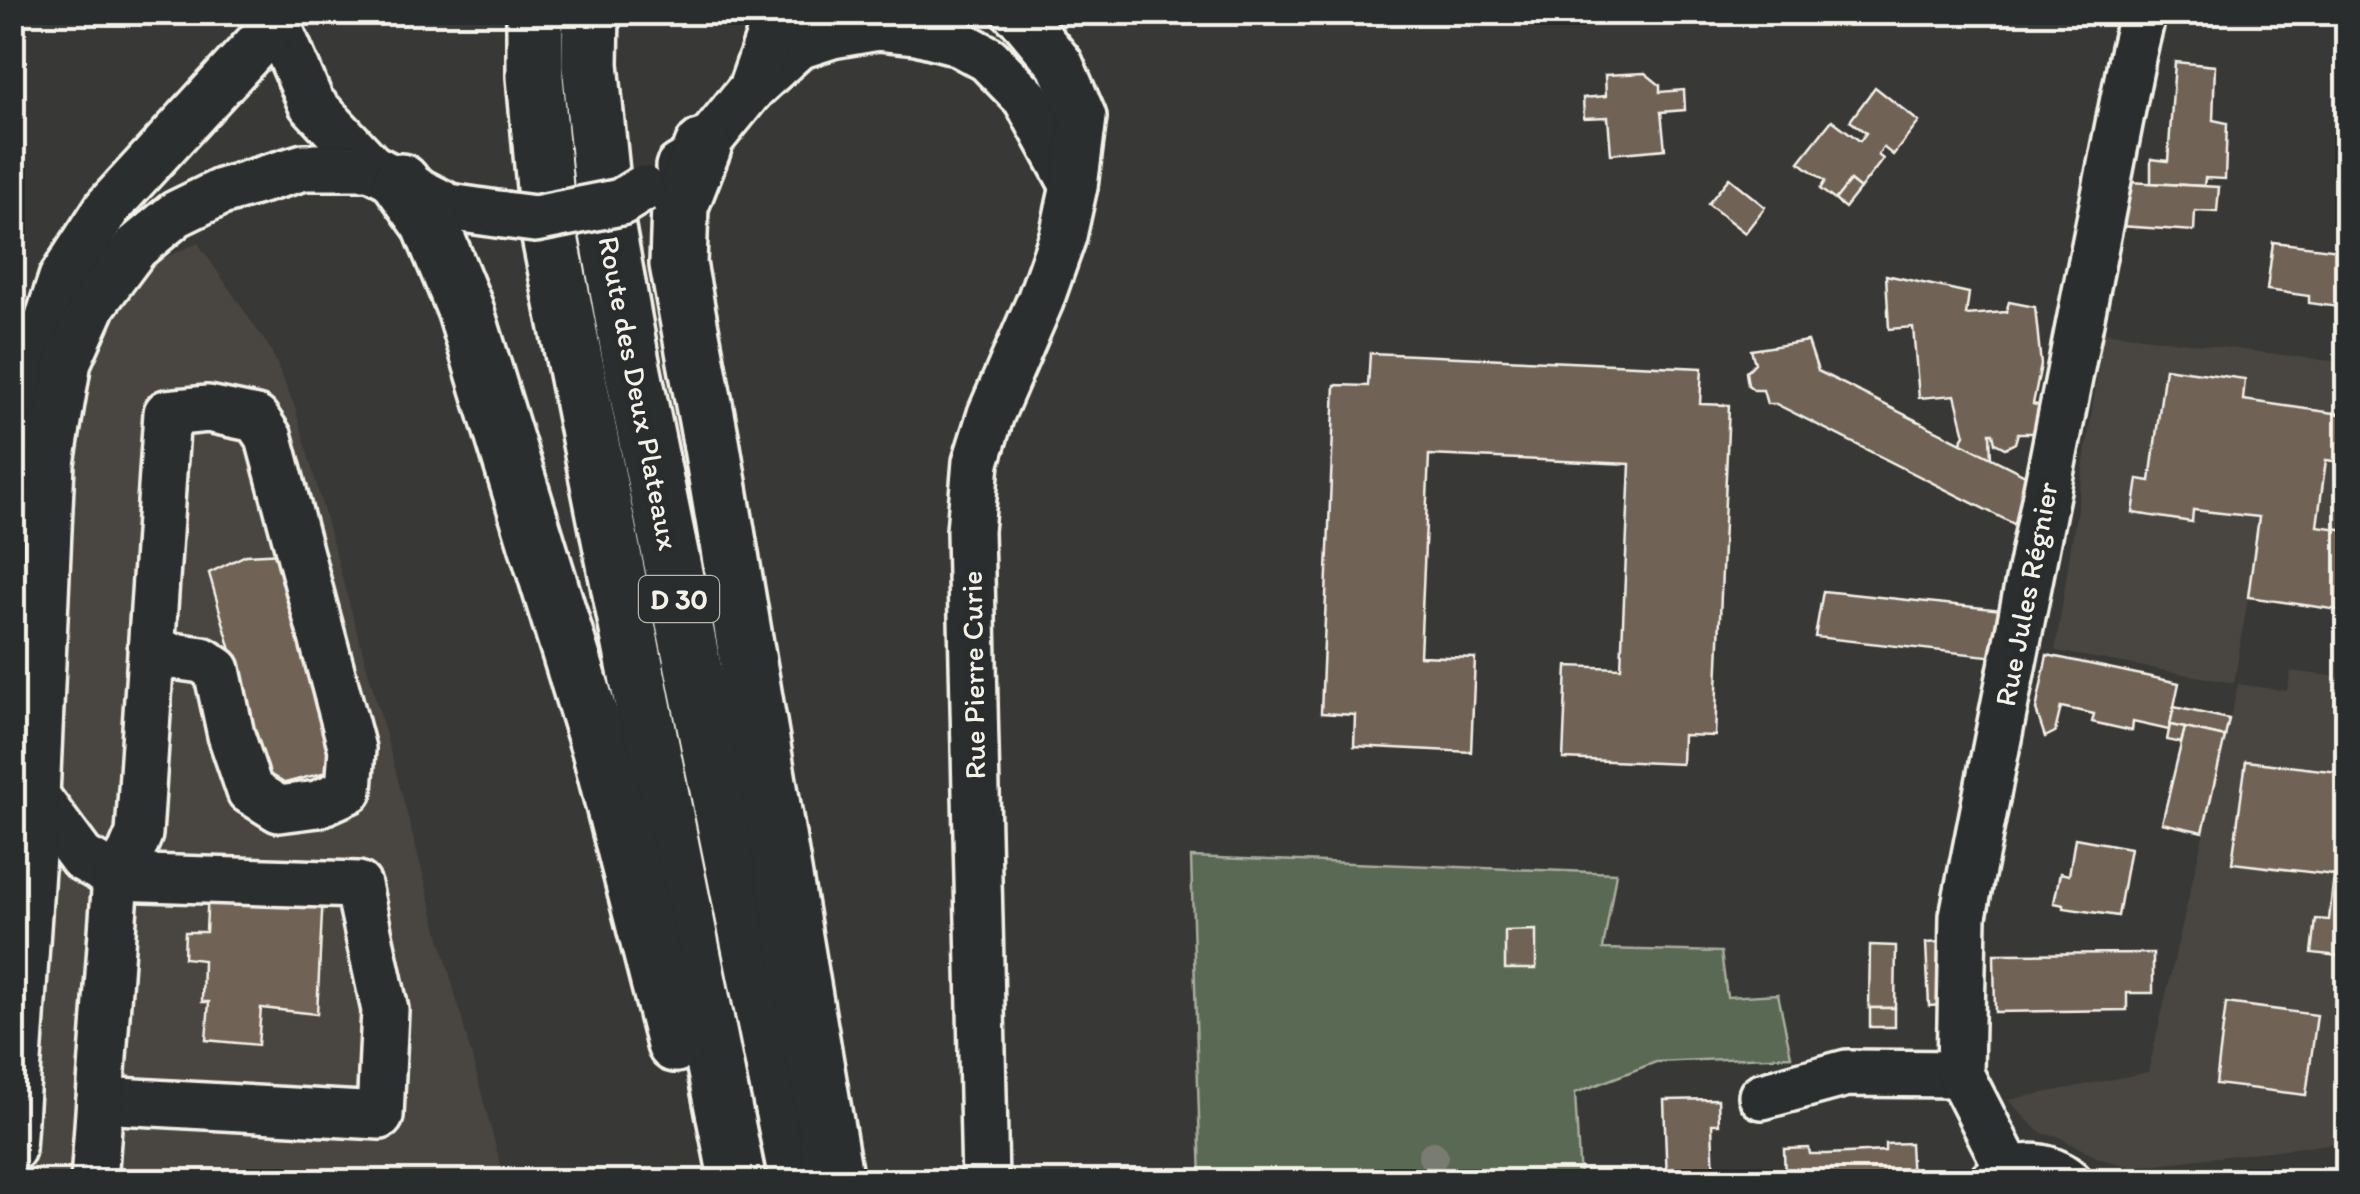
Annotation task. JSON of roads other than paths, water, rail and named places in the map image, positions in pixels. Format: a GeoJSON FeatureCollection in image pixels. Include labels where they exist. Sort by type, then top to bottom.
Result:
{"type":"FeatureCollection","features":[{"type":"Feature","properties":{"kind":"main road","name":"Route des Deux Plateaux"},"geometry":{"type":"LineString","coordinates":[[535,12],[535,76],[549,232],[738,1182]]}},
{"type":"Feature","properties":{"kind":"main road","name":"Route des Deux Plateaux"},"geometry":{"type":"LineString","coordinates":[[591,12],[590,64],[606,222],[630,362],[798,1182]]}},
{"type":"Feature","properties":{"kind":"main road"},"geometry":{"type":"LineString","coordinates":[[704,147],[680,206],[678,264],[836,1182]]}},
{"type":"Feature","properties":{"kind":"main road"},"geometry":{"type":"LineString","coordinates":[[386,175],[430,223],[465,310],[600,750],[708,1182]]}},
{"type":"Feature","properties":{"kind":"street"},"geometry":{"type":"LineString","coordinates":[[751,89],[778,12]]}},
{"type":"Feature","properties":{"kind":"street","name":"Rue Pierre Curie"},"geometry":{"type":"LineString","coordinates":[[985,1182],[970,532],[976,462],[991,414],[1040,301],[1063,236],[1084,117],[1060,64],[1015,12]]}},
{"type":"Feature","properties":{"kind":"street","name":"Rue Jules Régnier"},"geometry":{"type":"LineString","coordinates":[[2069,1182],[2040,1167],[2025,1167],[2000,1176],[1960,1074],[1962,916],[2143,12]]}},
{"type":"Feature","properties":{"kind":"street"},"geometry":{"type":"LineString","coordinates":[[12,675],[29,378],[62,278],[108,207],[276,18],[311,103],[386,175],[448,207],[536,220],[621,202],[696,157],[751,89],[798,46],[878,27],[917,31],[954,41],[988,59],[1026,98],[1074,186]]}},
{"type":"Feature","properties":{"kind":"street"},"geometry":{"type":"LineString","coordinates":[[12,1149],[36,796],[51,462],[68,362],[94,303],[135,248],[176,214],[221,192],[304,168],[386,175]]}},
{"type":"Feature","properties":{"kind":"street"},"geometry":{"type":"LineString","coordinates":[[12,373],[20,557]]}},
{"type":"Feature","properties":{"kind":"street"},"geometry":{"type":"LineString","coordinates":[[94,1182],[116,877],[138,834],[168,413],[208,409],[256,419],[269,438],[352,749],[349,790],[318,804],[279,809],[250,791],[231,736],[217,670],[202,660],[152,653]]}},
{"type":"Feature","properties":{"kind":"street"},"geometry":{"type":"LineString","coordinates":[[36,796],[82,858],[116,877],[358,886],[385,1010],[380,1116],[100,1100]]}},
{"type":"Feature","properties":{"kind":"street"},"geometry":{"type":"LineString","coordinates":[[1762,1096],[1847,1074],[1960,1074]]}}]}
